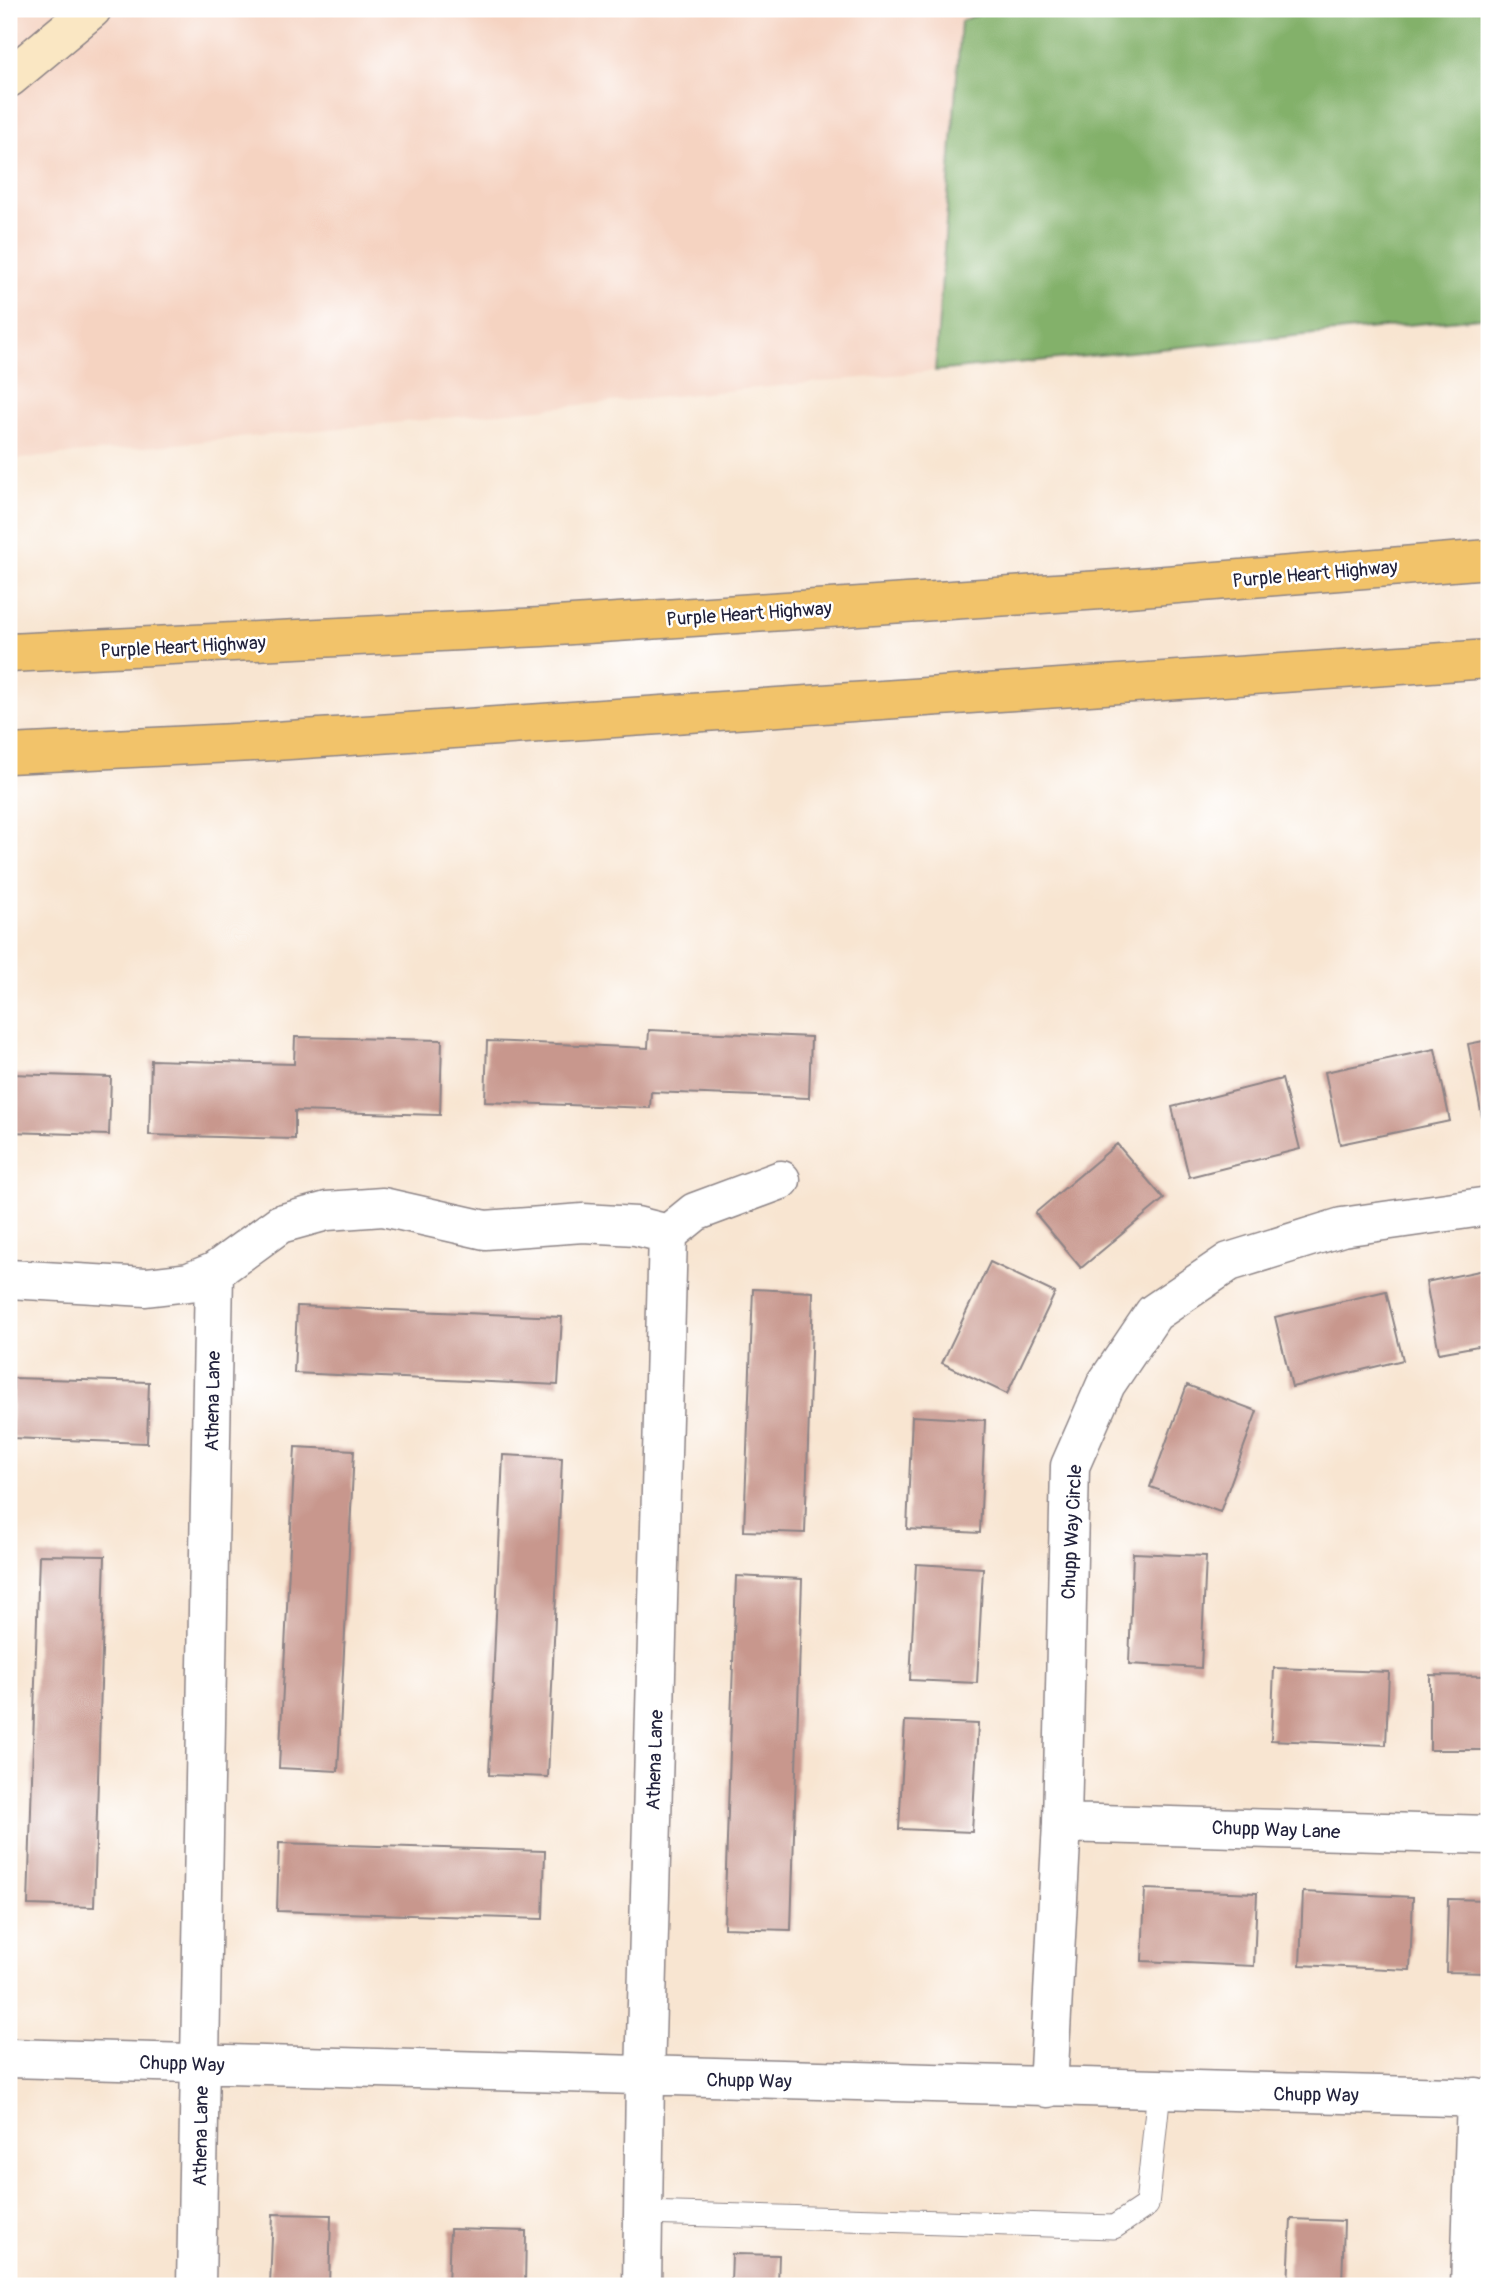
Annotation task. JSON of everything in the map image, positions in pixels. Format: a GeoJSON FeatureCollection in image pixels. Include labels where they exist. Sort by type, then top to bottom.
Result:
{"type":"FeatureCollection","features":[{"type":"Feature","properties":{"kind":"highway","name":"Purple Heart Highway"},"geometry":{"type":"LineString","coordinates":[[9,653],[542,626],[1116,589],[1489,559]]}},
{"type":"Feature","properties":{"kind":"highway"},"geometry":{"type":"LineString","coordinates":[[9,754],[275,741],[1489,659]]}},
{"type":"Feature","properties":{"kind":"main road"},"geometry":{"type":"LineString","coordinates":[[9,78],[92,9]]}},
{"type":"Feature","properties":{"kind":"street"},"geometry":{"type":"LineString","coordinates":[[9,1279],[146,1287],[188,1282],[214,1272],[280,1224],[327,1211],[383,1207],[485,1230],[583,1223],[636,1226],[668,1234],[695,1212],[781,1180]]}},
{"type":"Feature","properties":{"kind":"street","name":"Chupp Way Circle"},"geometry":{"type":"LineString","coordinates":[[1048,2088],[1062,1823],[1070,1466],[1106,1384],[1154,1313],[1229,1262],[1342,1227],[1489,1206]]}},
{"type":"Feature","properties":{"kind":"street","name":"Athena Lane"},"geometry":{"type":"LineString","coordinates":[[642,2286],[645,2077],[668,1234]]}},
{"type":"Feature","properties":{"kind":"street","name":"Athena Lane"},"geometry":{"type":"LineString","coordinates":[[196,2286],[214,1272]]}},
{"type":"Feature","properties":{"kind":"street","name":"Chupp Way Lane"},"geometry":{"type":"LineString","coordinates":[[1062,1823],[1489,1835]]}},
{"type":"Feature","properties":{"kind":"street","name":"Chupp Way"},"geometry":{"type":"LineString","coordinates":[[9,2058],[1048,2088],[1483,2097]]}},
{"type":"Feature","properties":{"kind":"street"},"geometry":{"type":"LineString","coordinates":[[1470,2286],[1483,2097]]}},
{"type":"Feature","properties":{"kind":"lane"},"geometry":{"type":"LineString","coordinates":[[643,2213],[1115,2227],[1147,2205],[1159,2090]]}},
{"type":"Feature","properties":{"kind":"shaded area"},"geometry":{"type":"Polygon","coordinates":[[[9,9],[991,9],[961,21],[935,371],[9,460],[9,9]]]}},
{"type":"Feature","properties":{"kind":"green space"},"geometry":{"type":"Polygon","coordinates":[[[992,9],[1489,9],[1489,317],[935,371],[961,21],[992,9]]]}},
{"type":"Feature","properties":{"kind":"building"},"geometry":{"type":"Polygon","coordinates":[[[649,1030],[811,1037],[809,1098],[651,1092],[650,1108],[485,1102],[487,1041],[648,1048],[649,1030]]]}},
{"type":"Feature","properties":{"kind":"building"},"geometry":{"type":"Polygon","coordinates":[[[295,1037],[442,1040],[440,1115],[295,1111],[295,1139],[149,1135],[151,1060],[294,1064],[295,1037]]]}},
{"type":"Feature","properties":{"kind":"building"},"geometry":{"type":"Polygon","coordinates":[[[1489,1040],[1489,1115],[1482,1117],[1468,1044],[1489,1040]]]}},
{"type":"Feature","properties":{"kind":"building"},"geometry":{"type":"Polygon","coordinates":[[[1435,1049],[1450,1121],[1340,1144],[1325,1072],[1435,1049]]]}},
{"type":"Feature","properties":{"kind":"building"},"geometry":{"type":"Polygon","coordinates":[[[9,1074],[111,1077],[109,1135],[9,1132],[9,1074]]]}},
{"type":"Feature","properties":{"kind":"building"},"geometry":{"type":"Polygon","coordinates":[[[1282,1079],[1300,1149],[1189,1177],[1172,1107],[1282,1079]]]}},
{"type":"Feature","properties":{"kind":"building"},"geometry":{"type":"Polygon","coordinates":[[[1117,1144],[1164,1199],[1081,1268],[1035,1213],[1117,1144]]]}},
{"type":"Feature","properties":{"kind":"building"},"geometry":{"type":"Polygon","coordinates":[[[990,1262],[1055,1293],[1007,1394],[942,1363],[990,1262]]]}},
{"type":"Feature","properties":{"kind":"building"},"geometry":{"type":"Polygon","coordinates":[[[1489,1269],[1489,1344],[1439,1353],[1426,1282],[1489,1269]]]}},
{"type":"Feature","properties":{"kind":"building"},"geometry":{"type":"Polygon","coordinates":[[[753,1289],[813,1292],[805,1533],[744,1531],[753,1289]]]}},
{"type":"Feature","properties":{"kind":"building"},"geometry":{"type":"Polygon","coordinates":[[[1386,1291],[1403,1360],[1292,1387],[1275,1317],[1386,1291]]]}},
{"type":"Feature","properties":{"kind":"building"},"geometry":{"type":"Polygon","coordinates":[[[297,1306],[562,1317],[558,1385],[294,1373],[297,1306]]]}},
{"type":"Feature","properties":{"kind":"building"},"geometry":{"type":"Polygon","coordinates":[[[13,1378],[149,1382],[147,1443],[11,1438],[13,1378]]]}},
{"type":"Feature","properties":{"kind":"building"},"geometry":{"type":"Polygon","coordinates":[[[1187,1385],[1257,1411],[1220,1512],[1150,1487],[1187,1385]]]}},
{"type":"Feature","properties":{"kind":"building"},"geometry":{"type":"Polygon","coordinates":[[[912,1416],[985,1420],[980,1533],[907,1529],[912,1416]]]}},
{"type":"Feature","properties":{"kind":"building"},"geometry":{"type":"Polygon","coordinates":[[[295,1447],[354,1450],[338,1771],[279,1768],[295,1447]]]}},
{"type":"Feature","properties":{"kind":"building"},"geometry":{"type":"Polygon","coordinates":[[[503,1455],[562,1458],[548,1777],[489,1775],[503,1455]]]}},
{"type":"Feature","properties":{"kind":"building"},"geometry":{"type":"Polygon","coordinates":[[[1133,1553],[1206,1556],[1201,1668],[1129,1664],[1133,1553]]]}},
{"type":"Feature","properties":{"kind":"building"},"geometry":{"type":"Polygon","coordinates":[[[39,1555],[105,1556],[94,1907],[28,1905],[39,1555]]]}},
{"type":"Feature","properties":{"kind":"building"},"geometry":{"type":"Polygon","coordinates":[[[916,1564],[983,1568],[977,1683],[910,1680],[916,1564]]]}},
{"type":"Feature","properties":{"kind":"building"},"geometry":{"type":"Polygon","coordinates":[[[736,1576],[802,1579],[791,1930],[724,1928],[736,1576]]]}},
{"type":"Feature","properties":{"kind":"building"},"geometry":{"type":"Polygon","coordinates":[[[1274,1668],[1389,1672],[1386,1745],[1271,1740],[1274,1668]]]}},
{"type":"Feature","properties":{"kind":"building"},"geometry":{"type":"Polygon","coordinates":[[[1430,1675],[1489,1676],[1489,1750],[1430,1750],[1430,1675]]]}},
{"type":"Feature","properties":{"kind":"building"},"geometry":{"type":"Polygon","coordinates":[[[905,1721],[978,1724],[972,1832],[899,1829],[905,1721]]]}},
{"type":"Feature","properties":{"kind":"building"},"geometry":{"type":"Polygon","coordinates":[[[279,1843],[545,1851],[543,1919],[277,1911],[279,1843]]]}},
{"type":"Feature","properties":{"kind":"building"},"geometry":{"type":"Polygon","coordinates":[[[1145,1889],[1257,1893],[1254,1966],[1142,1961],[1145,1889]]]}},
{"type":"Feature","properties":{"kind":"building"},"geometry":{"type":"Polygon","coordinates":[[[1303,1892],[1413,1897],[1410,1970],[1300,1965],[1303,1892]]]}},
{"type":"Feature","properties":{"kind":"building"},"geometry":{"type":"Polygon","coordinates":[[[1448,1899],[1489,1900],[1489,1973],[1446,1972],[1448,1899]]]}},
{"type":"Feature","properties":{"kind":"building"},"geometry":{"type":"Polygon","coordinates":[[[273,2214],[331,2215],[329,2286],[270,2286],[273,2214]]]}},
{"type":"Feature","properties":{"kind":"building"},"geometry":{"type":"Polygon","coordinates":[[[1291,2219],[1344,2221],[1342,2286],[1288,2286],[1291,2219]]]}},
{"type":"Feature","properties":{"kind":"building"},"geometry":{"type":"Polygon","coordinates":[[[450,2229],[526,2231],[525,2286],[448,2286],[450,2229]]]}},
{"type":"Feature","properties":{"kind":"building"},"geometry":{"type":"Polygon","coordinates":[[[732,2254],[779,2255],[778,2285],[731,2283],[732,2254]]]}}]}
